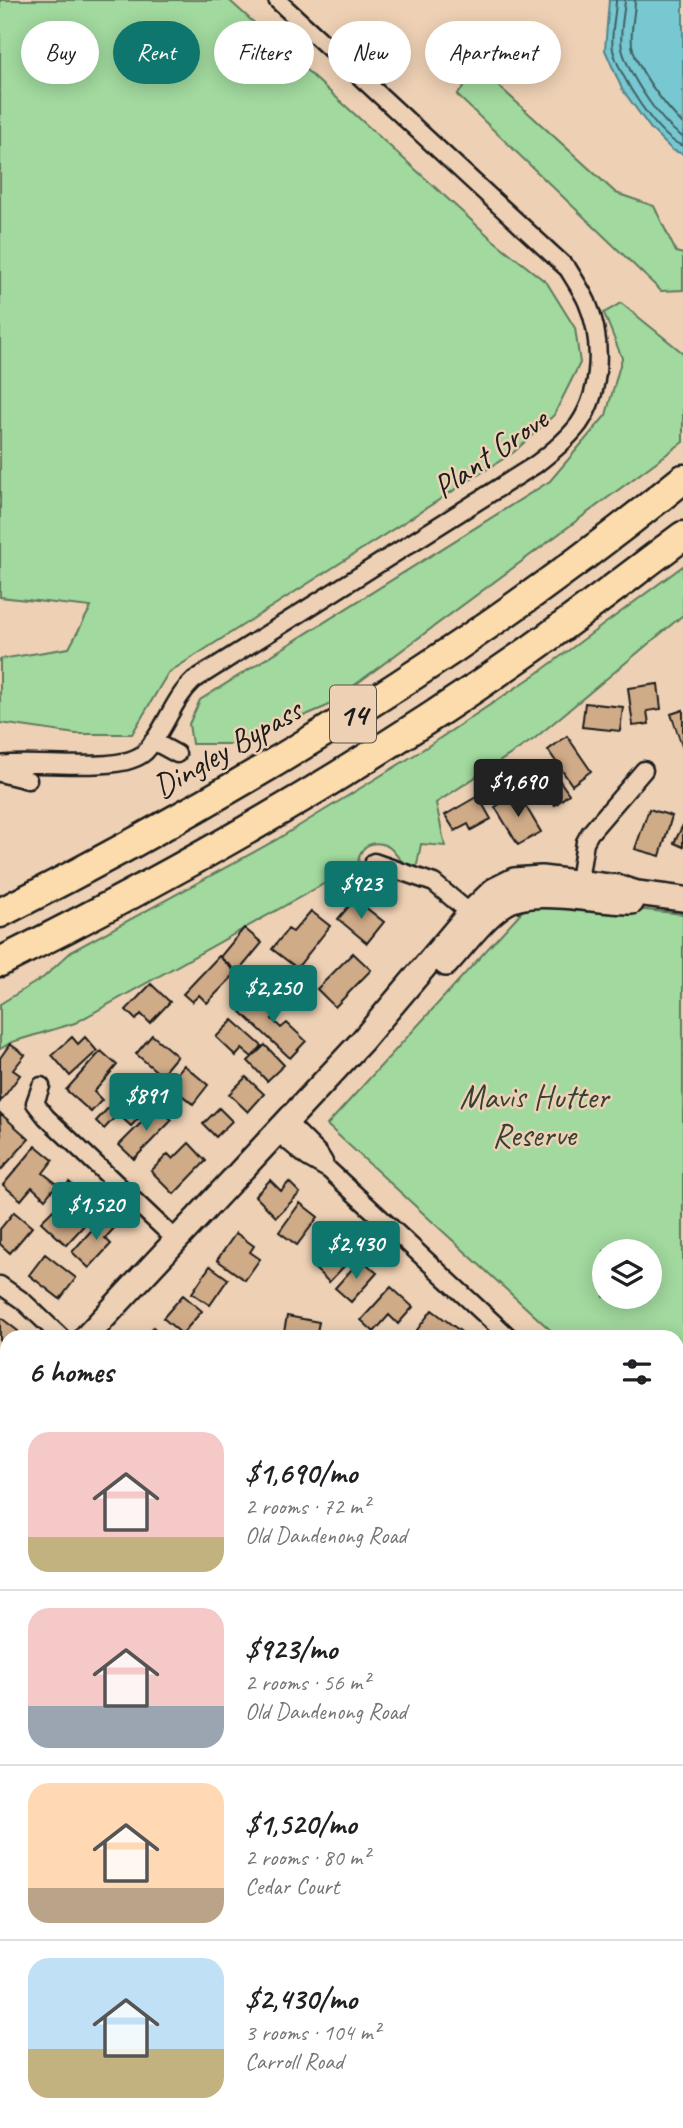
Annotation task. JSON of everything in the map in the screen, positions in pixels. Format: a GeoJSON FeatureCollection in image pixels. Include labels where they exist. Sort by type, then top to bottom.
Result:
{"type":"FeatureCollection","features":[{"type":"Feature","properties":{"kind":"highway","name":"Dingley Bypass"},"geometry":{"type":"LineString","coordinates":[[0,913],[191,811],[371,703],[521,602],[683,479]]}},
{"type":"Feature","properties":{"kind":"highway","name":"14"},"geometry":{"type":"LineString","coordinates":[[0,961],[172,873],[377,751],[530,650],[683,536]]}},
{"type":"Feature","properties":{"kind":"main road"},"geometry":{"type":"LineString","coordinates":[[92,1330],[361,1042],[420,991],[476,918],[502,905],[521,887],[538,895],[578,890],[683,899]]}},
{"type":"Feature","properties":{"kind":"main road"},"geometry":{"type":"LineString","coordinates":[[578,890],[683,905]]}},
{"type":"Feature","properties":{"kind":"street","name":"Plant Grove"},"geometry":{"type":"LineString","coordinates":[[0,765],[21,762],[125,763],[141,755],[153,741],[179,695],[201,674],[553,452],[581,421],[591,400],[597,369],[597,343],[587,303],[568,269],[277,0]]}},
{"type":"Feature","properties":{"kind":"street"},"geometry":{"type":"LineString","coordinates":[[153,741],[177,754]]}},
{"type":"Feature","properties":{"kind":"street"},"geometry":{"type":"LineString","coordinates":[[578,890],[590,833],[644,770]]}},
{"type":"Feature","properties":{"kind":"street"},"geometry":{"type":"LineString","coordinates":[[0,773],[28,780]]}},
{"type":"Feature","properties":{"kind":"street"},"geometry":{"type":"LineString","coordinates":[[374,862],[432,882],[476,918]]}},
{"type":"Feature","properties":{"kind":"street"},"geometry":{"type":"LineString","coordinates":[[41,1086],[28,1104],[46,1116],[176,1240]]}},
{"type":"Feature","properties":{"kind":"street"},"geometry":{"type":"LineString","coordinates":[[282,1127],[319,1154],[329,1171],[501,1330]]}},
{"type":"Feature","properties":{"kind":"street"},"geometry":{"type":"LineString","coordinates":[[0,1285],[23,1301],[54,1330]]}},
{"type":"Feature","properties":{"kind":"green space"},"geometry":{"type":"Polygon","coordinates":[[[0,0],[229,0],[252,21],[214,21],[214,84],[314,84],[314,77],[493,240],[547,283],[575,328],[580,363],[554,415],[514,452],[168,673],[132,734],[76,734],[0,723],[0,659],[69,648],[91,607],[0,597],[0,0]]]}},
{"type":"Feature","properties":{"kind":"green space"},"geometry":{"type":"Polygon","coordinates":[[[466,84],[497,84],[616,193],[654,206],[676,252],[683,254],[683,290],[661,291],[457,95],[466,84]]]}},
{"type":"Feature","properties":{"kind":"green space"},"geometry":{"type":"Polygon","coordinates":[[[621,303],[683,353],[683,442],[325,707],[236,744],[192,744],[189,724],[200,700],[550,481],[606,415],[622,358],[604,313],[621,303]]]}},
{"type":"Feature","properties":{"kind":"green space"},"geometry":{"type":"Polygon","coordinates":[[[683,566],[683,615],[534,739],[436,803],[445,846],[421,844],[416,870],[404,863],[387,846],[374,843],[368,845],[363,849],[358,861],[365,880],[363,887],[329,881],[75,1023],[12,1042],[0,1049],[0,1004],[44,977],[72,951],[276,840],[416,754],[538,673],[683,566]]]}},
{"type":"Feature","properties":{"kind":"green space","name":"Mavis Hutter Reserve"},"geometry":{"type":"Polygon","coordinates":[[[534,898],[683,914],[683,1330],[550,1330],[327,1125],[534,898]]]}},
{"type":"Feature","properties":{"kind":"water"},"geometry":{"type":"Polygon","coordinates":[[[609,0],[683,0],[683,154],[672,150],[651,129],[622,89],[605,50],[609,0]]]}},
{"type":"Feature","properties":{"kind":"building"},"geometry":{"type":"Polygon","coordinates":[[[658,684],[661,709],[647,711],[649,724],[633,726],[628,688],[658,684]]]}},
{"type":"Feature","properties":{"kind":"building"},"geometry":{"type":"Polygon","coordinates":[[[585,703],[623,707],[620,731],[582,727],[585,703]]]}},
{"type":"Feature","properties":{"kind":"building"},"geometry":{"type":"Polygon","coordinates":[[[683,710],[683,749],[671,714],[683,710]]]}},
{"type":"Feature","properties":{"kind":"building"},"geometry":{"type":"Polygon","coordinates":[[[567,736],[591,771],[572,785],[548,750],[567,736]]]}},
{"type":"Feature","properties":{"kind":"building"},"geometry":{"type":"Polygon","coordinates":[[[548,764],[569,794],[555,805],[547,793],[538,800],[525,780],[548,764]]]}},
{"type":"Feature","properties":{"kind":"building"},"geometry":{"type":"Polygon","coordinates":[[[518,793],[541,832],[518,845],[495,807],[518,793]]]}},
{"type":"Feature","properties":{"kind":"building"},"geometry":{"type":"Polygon","coordinates":[[[478,796],[491,819],[471,830],[468,824],[455,831],[445,815],[478,796]]]}},
{"type":"Feature","properties":{"kind":"building"},"geometry":{"type":"Polygon","coordinates":[[[649,809],[672,816],[660,856],[635,849],[649,809]]]}},
{"type":"Feature","properties":{"kind":"building"},"geometry":{"type":"Polygon","coordinates":[[[683,825],[683,847],[674,843],[683,825]]]}},
{"type":"Feature","properties":{"kind":"building"},"geometry":{"type":"Polygon","coordinates":[[[355,899],[384,922],[367,943],[338,919],[355,899]]]}},
{"type":"Feature","properties":{"kind":"building"},"geometry":{"type":"Polygon","coordinates":[[[311,911],[330,926],[297,968],[272,949],[288,929],[293,932],[311,911]]]}},
{"type":"Feature","properties":{"kind":"building"},"geometry":{"type":"Polygon","coordinates":[[[244,928],[262,943],[238,972],[220,957],[244,928]]]}},
{"type":"Feature","properties":{"kind":"building"},"geometry":{"type":"Polygon","coordinates":[[[353,953],[371,970],[335,1007],[317,989],[353,953]]]}},
{"type":"Feature","properties":{"kind":"building"},"geometry":{"type":"Polygon","coordinates":[[[219,956],[236,973],[207,1003],[199,995],[192,1002],[183,994],[219,956]]]}},
{"type":"Feature","properties":{"kind":"building"},"geometry":{"type":"Polygon","coordinates":[[[151,984],[170,1002],[150,1023],[141,1014],[136,1020],[126,1010],[151,984]]]}},
{"type":"Feature","properties":{"kind":"building"},"geometry":{"type":"Polygon","coordinates":[[[259,992],[279,1011],[272,1019],[281,1028],[287,1023],[306,1041],[290,1058],[241,1012],[259,992]]]}},
{"type":"Feature","properties":{"kind":"building"},"geometry":{"type":"Polygon","coordinates":[[[233,1020],[262,1046],[252,1057],[242,1049],[236,1056],[216,1037],[233,1020]]]}},
{"type":"Feature","properties":{"kind":"building"},"geometry":{"type":"Polygon","coordinates":[[[152,1035],[177,1056],[161,1075],[136,1054],[152,1035]]]}},
{"type":"Feature","properties":{"kind":"building"},"geometry":{"type":"Polygon","coordinates":[[[72,1037],[78,1044],[85,1037],[97,1051],[70,1076],[52,1055],[72,1037]]]}},
{"type":"Feature","properties":{"kind":"building"},"geometry":{"type":"Polygon","coordinates":[[[10,1044],[25,1055],[13,1070],[20,1075],[0,1102],[0,1058],[10,1044]]]}},
{"type":"Feature","properties":{"kind":"building"},"geometry":{"type":"Polygon","coordinates":[[[265,1045],[284,1065],[267,1081],[248,1061],[265,1045]]]}},
{"type":"Feature","properties":{"kind":"building"},"geometry":{"type":"Polygon","coordinates":[[[101,1051],[117,1065],[94,1092],[102,1100],[91,1112],[66,1090],[101,1051]]]}},
{"type":"Feature","properties":{"kind":"building"},"geometry":{"type":"Polygon","coordinates":[[[184,1065],[208,1085],[193,1104],[168,1084],[184,1065]]]}},
{"type":"Feature","properties":{"kind":"building"},"geometry":{"type":"Polygon","coordinates":[[[246,1077],[264,1094],[248,1112],[229,1094],[246,1077]]]}},
{"type":"Feature","properties":{"kind":"building"},"geometry":{"type":"Polygon","coordinates":[[[130,1085],[151,1105],[131,1126],[118,1114],[104,1129],[96,1121],[130,1085]]]}},
{"type":"Feature","properties":{"kind":"building"},"geometry":{"type":"Polygon","coordinates":[[[158,1106],[172,1120],[134,1159],[119,1145],[158,1106]]]}},
{"type":"Feature","properties":{"kind":"building"},"geometry":{"type":"Polygon","coordinates":[[[219,1108],[232,1121],[216,1137],[203,1124],[219,1108]]]}},
{"type":"Feature","properties":{"kind":"building"},"geometry":{"type":"Polygon","coordinates":[[[0,1113],[29,1139],[0,1171],[1,1135],[0,1113]]]}},
{"type":"Feature","properties":{"kind":"building"},"geometry":{"type":"Polygon","coordinates":[[[189,1143],[206,1161],[174,1194],[151,1171],[168,1154],[173,1159],[189,1143]]]}},
{"type":"Feature","properties":{"kind":"building"},"geometry":{"type":"Polygon","coordinates":[[[36,1146],[53,1160],[43,1173],[57,1184],[45,1199],[32,1187],[21,1200],[3,1185],[36,1146]]]}},
{"type":"Feature","properties":{"kind":"building"},"geometry":{"type":"Polygon","coordinates":[[[270,1180],[281,1191],[289,1182],[300,1193],[276,1217],[255,1196],[270,1180]]]}},
{"type":"Feature","properties":{"kind":"building"},"geometry":{"type":"Polygon","coordinates":[[[69,1182],[99,1209],[66,1245],[41,1222],[53,1210],[59,1215],[67,1207],[56,1197],[69,1182]]]}},
{"type":"Feature","properties":{"kind":"building"},"geometry":{"type":"Polygon","coordinates":[[[300,1203],[318,1217],[297,1245],[279,1232],[300,1203]]]}},
{"type":"Feature","properties":{"kind":"building"},"geometry":{"type":"Polygon","coordinates":[[[14,1212],[32,1227],[10,1253],[0,1244],[0,1229],[14,1212]]]}},
{"type":"Feature","properties":{"kind":"building"},"geometry":{"type":"Polygon","coordinates":[[[107,1213],[118,1224],[105,1238],[111,1244],[89,1268],[72,1252],[107,1213]]]}},
{"type":"Feature","properties":{"kind":"building"},"geometry":{"type":"Polygon","coordinates":[[[236,1233],[254,1246],[250,1252],[260,1259],[245,1280],[217,1260],[236,1233]]]}},
{"type":"Feature","properties":{"kind":"building"},"geometry":{"type":"Polygon","coordinates":[[[340,1238],[356,1254],[329,1282],[313,1267],[340,1238]]]}},
{"type":"Feature","properties":{"kind":"building"},"geometry":{"type":"Polygon","coordinates":[[[45,1254],[76,1278],[60,1299],[29,1275],[45,1254]]]}},
{"type":"Feature","properties":{"kind":"building"},"geometry":{"type":"Polygon","coordinates":[[[361,1259],[377,1273],[351,1302],[335,1288],[361,1259]]]}},
{"type":"Feature","properties":{"kind":"building"},"geometry":{"type":"Polygon","coordinates":[[[210,1266],[228,1279],[210,1305],[192,1293],[210,1266]]]}},
{"type":"Feature","properties":{"kind":"building"},"geometry":{"type":"Polygon","coordinates":[[[391,1287],[413,1307],[398,1324],[389,1315],[376,1330],[372,1330],[361,1320],[391,1287]]]}},
{"type":"Feature","properties":{"kind":"building"},"geometry":{"type":"Polygon","coordinates":[[[183,1295],[202,1311],[185,1330],[177,1330],[163,1318],[183,1295]]]}},
{"type":"Feature","properties":{"kind":"building"},"geometry":{"type":"Polygon","coordinates":[[[432,1310],[459,1330],[417,1330],[432,1310]]]}},
{"type":"Feature","properties":{"kind":"building"},"geometry":{"type":"Polygon","coordinates":[[[287,1316],[319,1322],[317,1330],[284,1330],[287,1316]]]}},
{"type":"Feature","properties":{"kind":"building"},"geometry":{"type":"Polygon","coordinates":[[[0,1317],[17,1330],[0,1330],[0,1317]]]}}]}
